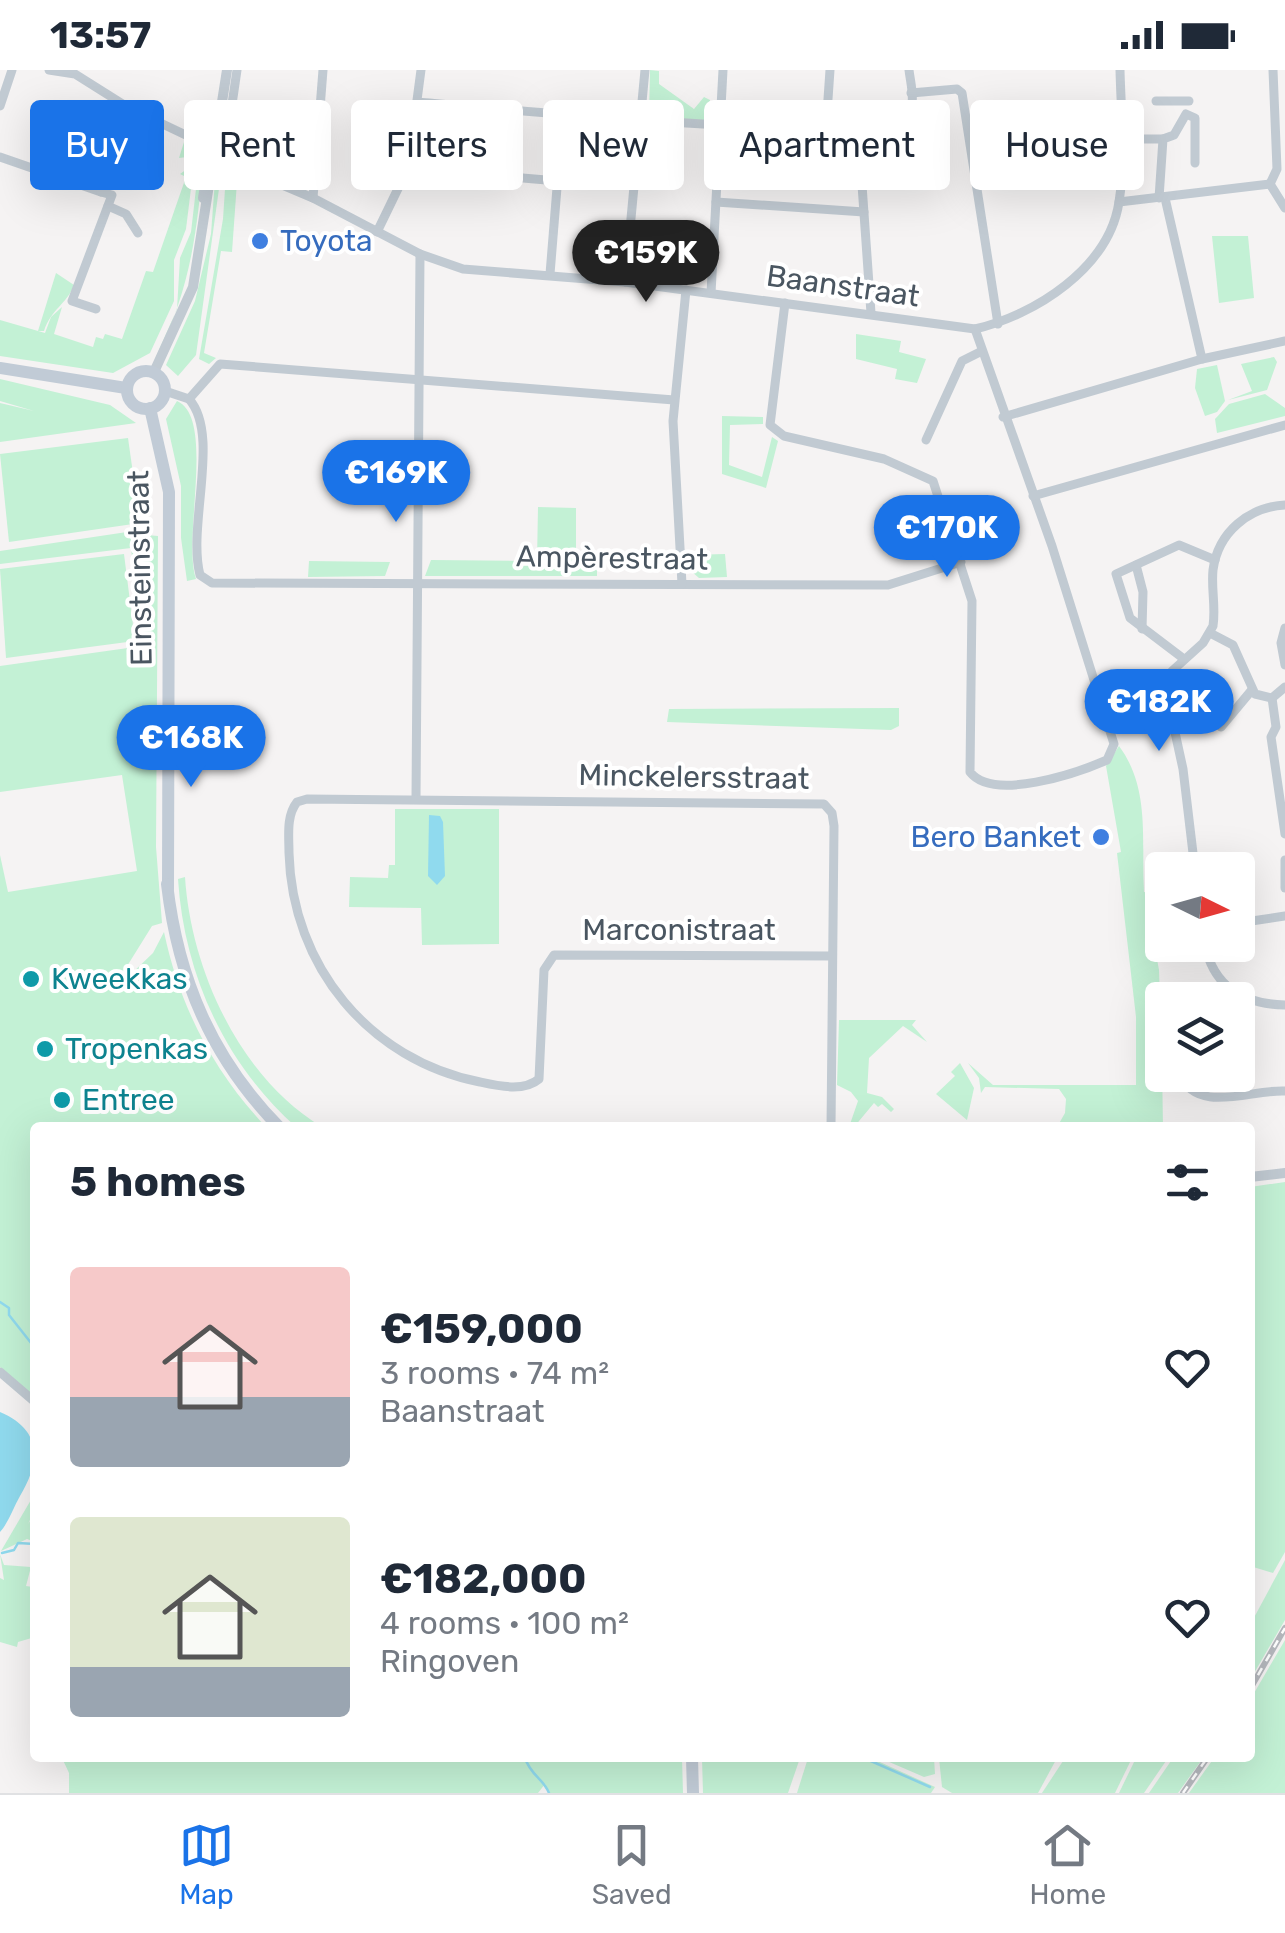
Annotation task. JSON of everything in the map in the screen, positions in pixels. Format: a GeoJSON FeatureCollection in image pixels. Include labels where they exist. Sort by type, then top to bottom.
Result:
{"type":"FeatureCollection","features":[{"type":"Feature","properties":{"kind":"main road"},"geometry":{"type":"LineString","coordinates":[[0,368],[126,388]]}},
{"type":"Feature","properties":{"kind":"main road"},"geometry":{"type":"LineString","coordinates":[[138,372],[154,372],[164,390],[160,402],[150,408],[131,403],[126,388],[138,372]]}},
{"type":"Feature","properties":{"kind":"main road","name":"Einsteinstraat"},"geometry":{"type":"LineString","coordinates":[[150,408],[169,492],[163,813],[168,889],[179,956],[201,1018],[234,1076],[275,1122]]}},
{"type":"Feature","properties":{"kind":"main road"},"geometry":{"type":"LineString","coordinates":[[692,1762],[692,1793]]}},
{"type":"Feature","properties":{"kind":"street"},"geometry":{"type":"LineString","coordinates":[[0,106],[12,70]]}},
{"type":"Feature","properties":{"kind":"street"},"geometry":{"type":"LineString","coordinates":[[49,70],[77,72],[117,100]]}},
{"type":"Feature","properties":{"kind":"street"},"geometry":{"type":"LineString","coordinates":[[222,100],[226,70]]}},
{"type":"Feature","properties":{"kind":"street"},"geometry":{"type":"LineString","coordinates":[[233,100],[237,70]]}},
{"type":"Feature","properties":{"kind":"street"},"geometry":{"type":"LineString","coordinates":[[313,198],[323,70]]}},
{"type":"Feature","properties":{"kind":"street"},"geometry":{"type":"LineString","coordinates":[[417,100],[422,70]]}},
{"type":"Feature","properties":{"kind":"street"},"geometry":{"type":"LineString","coordinates":[[642,100],[645,70]]}},
{"type":"Feature","properties":{"kind":"street"},"geometry":{"type":"LineString","coordinates":[[721,100],[722,70]]}},
{"type":"Feature","properties":{"kind":"street"},"geometry":{"type":"LineString","coordinates":[[828,100],[830,70]]}},
{"type":"Feature","properties":{"kind":"street"},"geometry":{"type":"LineString","coordinates":[[909,70],[912,100]]}},
{"type":"Feature","properties":{"kind":"street","name":"Baanstraat"},"geometry":{"type":"LineString","coordinates":[[1120,70],[1121,100]]}},
{"type":"Feature","properties":{"kind":"street"},"geometry":{"type":"LineString","coordinates":[[1119,202],[1270,184],[1281,169],[1273,70]]}},
{"type":"Feature","properties":{"kind":"street"},"geometry":{"type":"LineString","coordinates":[[912,93],[960,90],[998,324]]}},
{"type":"Feature","properties":{"kind":"street"},"geometry":{"type":"LineString","coordinates":[[1156,101],[1188,96],[1190,114],[1196,120],[1195,163]]}},
{"type":"Feature","properties":{"kind":"street"},"geometry":{"type":"LineString","coordinates":[[204,214],[206,159],[222,97]]}},
{"type":"Feature","properties":{"kind":"street"},"geometry":{"type":"LineString","coordinates":[[1144,139],[1174,134],[1190,114]]}},
{"type":"Feature","properties":{"kind":"street"},"geometry":{"type":"LineString","coordinates":[[1162,139],[1162,198],[1202,359]]}},
{"type":"Feature","properties":{"kind":"street"},"geometry":{"type":"LineString","coordinates":[[0,157],[112,195],[72,301],[96,309]]}},
{"type":"Feature","properties":{"kind":"street"},"geometry":{"type":"LineString","coordinates":[[1270,184],[1285,208]]}},
{"type":"Feature","properties":{"kind":"street"},"geometry":{"type":"LineString","coordinates":[[154,372],[186,308],[209,190]]}},
{"type":"Feature","properties":{"kind":"street","name":"Baanstraat"},"geometry":{"type":"LineString","coordinates":[[294,190],[420,254],[463,269],[625,282],[975,329],[998,324],[1035,306],[1078,273],[1103,242],[1119,202],[1120,190]]}},
{"type":"Feature","properties":{"kind":"street"},"geometry":{"type":"LineString","coordinates":[[378,232],[398,190]]}},
{"type":"Feature","properties":{"kind":"street"},"geometry":{"type":"LineString","coordinates":[[550,274],[557,190]]}},
{"type":"Feature","properties":{"kind":"street"},"geometry":{"type":"LineString","coordinates":[[625,282],[634,190]]}},
{"type":"Feature","properties":{"kind":"street"},"geometry":{"type":"LineString","coordinates":[[710,293],[717,190]]}},
{"type":"Feature","properties":{"kind":"street"},"geometry":{"type":"LineString","coordinates":[[862,190],[870,314]]}},
{"type":"Feature","properties":{"kind":"street"},"geometry":{"type":"LineString","coordinates":[[716,202],[864,212]]}},
{"type":"Feature","properties":{"kind":"street"},"geometry":{"type":"LineString","coordinates":[[108,206],[126,214],[138,233]]}},
{"type":"Feature","properties":{"kind":"street"},"geometry":{"type":"LineString","coordinates":[[416,799],[420,254]]}},
{"type":"Feature","properties":{"kind":"street"},"geometry":{"type":"LineString","coordinates":[[682,584],[674,400],[686,290]]}},
{"type":"Feature","properties":{"kind":"street"},"geometry":{"type":"LineString","coordinates":[[784,302],[770,425],[774,431],[884,459],[933,482],[972,601],[969,766],[974,778],[987,784],[1042,782],[1107,760],[1114,750],[975,329]]}},
{"type":"Feature","properties":{"kind":"street"},"geometry":{"type":"LineString","coordinates":[[1003,417],[1202,359],[1285,341]]}},
{"type":"Feature","properties":{"kind":"street"},"geometry":{"type":"LineString","coordinates":[[926,440],[962,361],[980,352]]}},
{"type":"Feature","properties":{"kind":"street"},"geometry":{"type":"LineString","coordinates":[[164,390],[189,399],[213,367],[224,363],[674,400]]}},
{"type":"Feature","properties":{"kind":"street","name":"Ampèrestraat"},"geometry":{"type":"LineString","coordinates":[[189,399],[203,426],[197,516],[202,576],[212,584],[415,580],[888,585],[961,562]]}},
{"type":"Feature","properties":{"kind":"street"},"geometry":{"type":"LineString","coordinates":[[1033,496],[1285,424]]}},
{"type":"Feature","properties":{"kind":"street"},"geometry":{"type":"LineString","coordinates":[[1193,852],[1183,769],[1166,692],[1169,675],[1210,633],[1215,560],[1236,524],[1254,512],[1285,505]]}},
{"type":"Feature","properties":{"kind":"street"},"geometry":{"type":"LineString","coordinates":[[1184,659],[1142,628],[1126,610],[1116,576],[1179,546],[1215,560]]}},
{"type":"Feature","properties":{"kind":"street"},"geometry":{"type":"LineString","coordinates":[[1136,566],[1143,592],[1142,628]]}},
{"type":"Feature","properties":{"kind":"street"},"geometry":{"type":"LineString","coordinates":[[1285,628],[1281,643],[1285,665]]}},
{"type":"Feature","properties":{"kind":"street"},"geometry":{"type":"LineString","coordinates":[[1210,633],[1234,645],[1251,690],[1272,698]]}},
{"type":"Feature","properties":{"kind":"street"},"geometry":{"type":"LineString","coordinates":[[1272,698],[1285,687]]}},
{"type":"Feature","properties":{"kind":"street"},"geometry":{"type":"LineString","coordinates":[[1221,727],[1251,690]]}},
{"type":"Feature","properties":{"kind":"street"},"geometry":{"type":"LineString","coordinates":[[1272,698],[1276,727],[1271,738],[1285,834]]}},
{"type":"Feature","properties":{"kind":"street","name":"Minckelersstraat"},"geometry":{"type":"LineString","coordinates":[[416,799],[824,804],[832,813],[834,826],[830,1122]]}},
{"type":"Feature","properties":{"kind":"street","name":"Marconistraat"},"geometry":{"type":"LineString","coordinates":[[416,799],[297,802],[290,814],[290,876],[310,949],[344,1004],[393,1047],[443,1072],[491,1084],[536,1083],[543,1064],[544,970],[554,956],[832,956]]}},
{"type":"Feature","properties":{"kind":"street"},"geometry":{"type":"LineString","coordinates":[[1285,860],[1285,888]]}},
{"type":"Feature","properties":{"kind":"street"},"geometry":{"type":"LineString","coordinates":[[1255,921],[1285,916]]}},
{"type":"Feature","properties":{"kind":"street"},"geometry":{"type":"LineString","coordinates":[[1255,1001],[1285,1004]]}},
{"type":"Feature","properties":{"kind":"street"},"geometry":{"type":"LineString","coordinates":[[1192,1092],[1204,1097],[1285,1091]]}},
{"type":"Feature","properties":{"kind":"street"},"geometry":{"type":"LineString","coordinates":[[1255,1177],[1285,1172]]}},
{"type":"Feature","properties":{"kind":"street"},"geometry":{"type":"LineString","coordinates":[[0,1372],[30,1398]]}},
{"type":"Feature","properties":{"kind":"green space"},"geometry":{"type":"Polygon","coordinates":[[[650,70],[659,71],[659,84],[681,100],[649,100],[650,70]]]}},
{"type":"Feature","properties":{"kind":"green space"},"geometry":{"type":"Polygon","coordinates":[[[704,97],[710,100],[704,100],[704,121],[684,119],[684,102],[694,109],[704,97]]]}},
{"type":"Feature","properties":{"kind":"green space"},"geometry":{"type":"Polygon","coordinates":[[[184,183],[184,190],[191,190],[186,229],[174,260],[174,301],[150,353],[113,373],[0,356],[0,320],[45,333],[51,317],[62,307],[54,334],[93,347],[96,337],[103,339],[105,334],[122,339],[146,271],[153,272],[184,183]]]}},
{"type":"Feature","properties":{"kind":"green space"},"geometry":{"type":"Polygon","coordinates":[[[196,190],[200,190],[194,240],[177,308],[180,258],[191,232],[196,190]]]}},
{"type":"Feature","properties":{"kind":"green space"},"geometry":{"type":"Polygon","coordinates":[[[214,190],[219,190],[196,355],[178,376],[166,365],[195,301],[211,234],[214,190]]]}},
{"type":"Feature","properties":{"kind":"green space"},"geometry":{"type":"Polygon","coordinates":[[[225,190],[236,190],[232,252],[221,251],[204,353],[216,358],[209,364],[199,359],[225,190]]]}},
{"type":"Feature","properties":{"kind":"green space"},"geometry":{"type":"Polygon","coordinates":[[[1212,236],[1248,236],[1254,298],[1219,303],[1212,236]]]}},
{"type":"Feature","properties":{"kind":"green space"},"geometry":{"type":"Polygon","coordinates":[[[56,273],[74,285],[44,331],[38,331],[56,273]]]}},
{"type":"Feature","properties":{"kind":"green space"},"geometry":{"type":"Polygon","coordinates":[[[856,334],[901,341],[899,352],[926,359],[917,383],[895,379],[897,369],[856,359],[856,334]]]}},
{"type":"Feature","properties":{"kind":"green space"},"geometry":{"type":"Polygon","coordinates":[[[1274,357],[1277,362],[1267,390],[1228,400],[1252,391],[1241,364],[1274,357]]]}},
{"type":"Feature","properties":{"kind":"green space"},"geometry":{"type":"Polygon","coordinates":[[[1217,365],[1225,401],[1217,412],[1205,416],[1195,388],[1197,369],[1217,365]]]}},
{"type":"Feature","properties":{"kind":"green space"},"geometry":{"type":"Polygon","coordinates":[[[0,379],[110,405],[136,423],[0,442],[0,403],[34,411],[0,401],[0,379]]]}},
{"type":"Feature","properties":{"kind":"green space"},"geometry":{"type":"Polygon","coordinates":[[[1265,394],[1285,408],[1285,416],[1217,433],[1215,419],[1229,404],[1265,394]]]}},
{"type":"Feature","properties":{"kind":"green space"},"geometry":{"type":"Polygon","coordinates":[[[177,401],[188,412],[196,454],[196,579],[187,581],[181,538],[181,486],[166,419],[177,401]]]}},
{"type":"Feature","properties":{"kind":"green space"},"geometry":{"type":"Polygon","coordinates":[[[722,416],[763,417],[763,424],[730,425],[729,465],[762,477],[772,437],[778,441],[766,488],[722,474],[722,416]]]}},
{"type":"Feature","properties":{"kind":"green space"},"geometry":{"type":"Polygon","coordinates":[[[128,438],[140,523],[9,542],[0,454],[128,438]]]}},
{"type":"Feature","properties":{"kind":"green space"},"geometry":{"type":"Polygon","coordinates":[[[538,507],[576,508],[576,557],[597,558],[597,576],[425,576],[431,560],[537,561],[538,507]]]}},
{"type":"Feature","properties":{"kind":"green space"},"geometry":{"type":"Polygon","coordinates":[[[147,529],[147,535],[158,536],[156,847],[162,923],[152,926],[124,971],[129,976],[153,953],[164,932],[179,987],[202,1037],[230,1084],[261,1122],[30,1122],[30,1394],[0,1367],[0,855],[8,892],[137,871],[122,775],[0,792],[0,666],[142,646],[131,548],[0,564],[0,551],[147,529]]]}},
{"type":"Feature","properties":{"kind":"green space"},"geometry":{"type":"Polygon","coordinates":[[[124,554],[135,641],[6,658],[0,569],[124,554]]]}},
{"type":"Feature","properties":{"kind":"green space"},"geometry":{"type":"Polygon","coordinates":[[[725,554],[727,577],[699,578],[691,571],[689,555],[725,554]]]}},
{"type":"Feature","properties":{"kind":"green space"},"geometry":{"type":"Polygon","coordinates":[[[309,561],[390,562],[385,576],[308,577],[309,561]]]}},
{"type":"Feature","properties":{"kind":"green space"},"geometry":{"type":"Polygon","coordinates":[[[899,708],[899,726],[891,730],[667,722],[669,709],[899,708]]]}},
{"type":"Feature","properties":{"kind":"green space"},"geometry":{"type":"Polygon","coordinates":[[[1119,746],[1136,780],[1140,798],[1145,962],[1158,962],[1159,982],[1145,982],[1145,1092],[1162,1092],[1163,1122],[1060,1122],[1066,1099],[1059,1089],[985,1087],[981,1093],[979,1078],[968,1063],[993,1085],[1136,1085],[1136,1017],[1117,853],[1121,852],[1106,766],[1119,746]]]}},
{"type":"Feature","properties":{"kind":"green space"},"geometry":{"type":"Polygon","coordinates":[[[395,809],[499,809],[499,944],[422,945],[421,908],[349,907],[350,877],[388,878],[389,865],[395,865],[395,809]]]}},
{"type":"Feature","properties":{"kind":"green space"},"geometry":{"type":"Polygon","coordinates":[[[185,877],[197,948],[225,1018],[267,1080],[315,1122],[291,1122],[248,1075],[229,1046],[199,983],[189,949],[178,879],[185,877]]]}},
{"type":"Feature","properties":{"kind":"green space"},"geometry":{"type":"Polygon","coordinates":[[[839,1020],[916,1020],[912,1025],[927,1042],[903,1026],[869,1058],[867,1093],[882,1097],[894,1109],[891,1112],[874,1103],[858,1122],[851,1122],[858,1101],[837,1085],[839,1020]]]}},
{"type":"Feature","properties":{"kind":"green space"},"geometry":{"type":"Polygon","coordinates":[[[960,1063],[974,1088],[967,1120],[936,1094],[955,1076],[951,1072],[960,1063]]]}},
{"type":"Feature","properties":{"kind":"green space"},"geometry":{"type":"Polygon","coordinates":[[[1285,1182],[1285,1552],[1273,1573],[1255,1568],[1255,1186],[1285,1182]]]}},
{"type":"Feature","properties":{"kind":"green space"},"geometry":{"type":"Polygon","coordinates":[[[30,1502],[30,1540],[1,1551],[30,1502]]]}},
{"type":"Feature","properties":{"kind":"green space"},"geometry":{"type":"Polygon","coordinates":[[[0,1554],[4,1565],[30,1567],[26,1586],[30,1587],[30,1638],[18,1642],[17,1647],[0,1642],[0,1578],[4,1580],[0,1554]]]}},
{"type":"Feature","properties":{"kind":"green space"},"geometry":{"type":"Polygon","coordinates":[[[1285,1560],[1285,1620],[1255,1671],[1255,1616],[1285,1560]]]}},
{"type":"Feature","properties":{"kind":"green space"},"geometry":{"type":"Polygon","coordinates":[[[1285,1640],[1285,1793],[1189,1793],[1211,1762],[1255,1762],[1255,1691],[1285,1640]]]}},
{"type":"Feature","properties":{"kind":"green space"},"geometry":{"type":"Polygon","coordinates":[[[64,1762],[682,1762],[683,1793],[549,1793],[545,1784],[538,1793],[69,1793],[69,1773],[64,1762]]]}},
{"type":"Feature","properties":{"kind":"green space"},"geometry":{"type":"Polygon","coordinates":[[[702,1762],[799,1762],[788,1793],[703,1793],[702,1762]]]}},
{"type":"Feature","properties":{"kind":"green space"},"geometry":{"type":"Polygon","coordinates":[[[807,1762],[880,1762],[935,1787],[931,1793],[797,1793],[807,1762]]]}},
{"type":"Feature","properties":{"kind":"green space"},"geometry":{"type":"Polygon","coordinates":[[[889,1762],[934,1762],[935,1774],[924,1777],[889,1762]]]}},
{"type":"Feature","properties":{"kind":"green space"},"geometry":{"type":"Polygon","coordinates":[[[939,1762],[1055,1762],[1038,1793],[952,1793],[942,1787],[939,1762]]]}},
{"type":"Feature","properties":{"kind":"green space"},"geometry":{"type":"Polygon","coordinates":[[[1062,1762],[1130,1762],[1115,1793],[1042,1793],[1062,1762]]]}},
{"type":"Feature","properties":{"kind":"green space"},"geometry":{"type":"Polygon","coordinates":[[[1134,1762],[1165,1762],[1144,1793],[1119,1793],[1134,1762]]]}},
{"type":"Feature","properties":{"kind":"green space"},"geometry":{"type":"Polygon","coordinates":[[[1170,1762],[1200,1762],[1178,1793],[1149,1793],[1170,1762]]]}},
{"type":"Feature","properties":{"kind":"water"},"geometry":{"type":"Polygon","coordinates":[[[429,815],[440,816],[443,822],[445,876],[437,885],[428,876],[429,815]]]}},
{"type":"Feature","properties":{"kind":"water"},"geometry":{"type":"Polygon","coordinates":[[[0,1412],[14,1419],[30,1437],[30,1476],[0,1532],[0,1412]]]}},
{"type":"Feature","properties":{"kind":"waterway"},"geometry":{"type":"LineString","coordinates":[[0,1302],[9,1308],[9,1315],[30,1342]]}},
{"type":"Feature","properties":{"kind":"waterway"},"geometry":{"type":"LineString","coordinates":[[2,1553],[14,1550],[18,1543],[30,1544]]}},
{"type":"Feature","properties":{"kind":"waterway"},"geometry":{"type":"LineString","coordinates":[[527,1762],[549,1793]]}},
{"type":"Feature","properties":{"kind":"waterway"},"geometry":{"type":"LineString","coordinates":[[873,1762],[930,1787]]}},
{"type":"Feature","properties":{"kind":"railway"},"geometry":{"type":"LineString","coordinates":[[1255,1680],[1285,1628]]}},
{"type":"Feature","properties":{"kind":"railway"},"geometry":{"type":"LineString","coordinates":[[1183,1793],[1204,1762]]}},
{"type":"Feature","properties":{"kind":"place","name":"Toyota"},"geometry":{"type":"Point","coordinates":[260,241]}},
{"type":"Feature","properties":{"kind":"place","name":"Bero Banket"},"geometry":{"type":"Point","coordinates":[1101,837]}},
{"type":"Feature","properties":{"kind":"place","name":"Kweekkas"},"geometry":{"type":"Point","coordinates":[31,979]}},
{"type":"Feature","properties":{"kind":"place","name":"Tropenkas"},"geometry":{"type":"Point","coordinates":[45,1049]}},
{"type":"Feature","properties":{"kind":"place","name":"Entree"},"geometry":{"type":"Point","coordinates":[62,1100]}}]}
